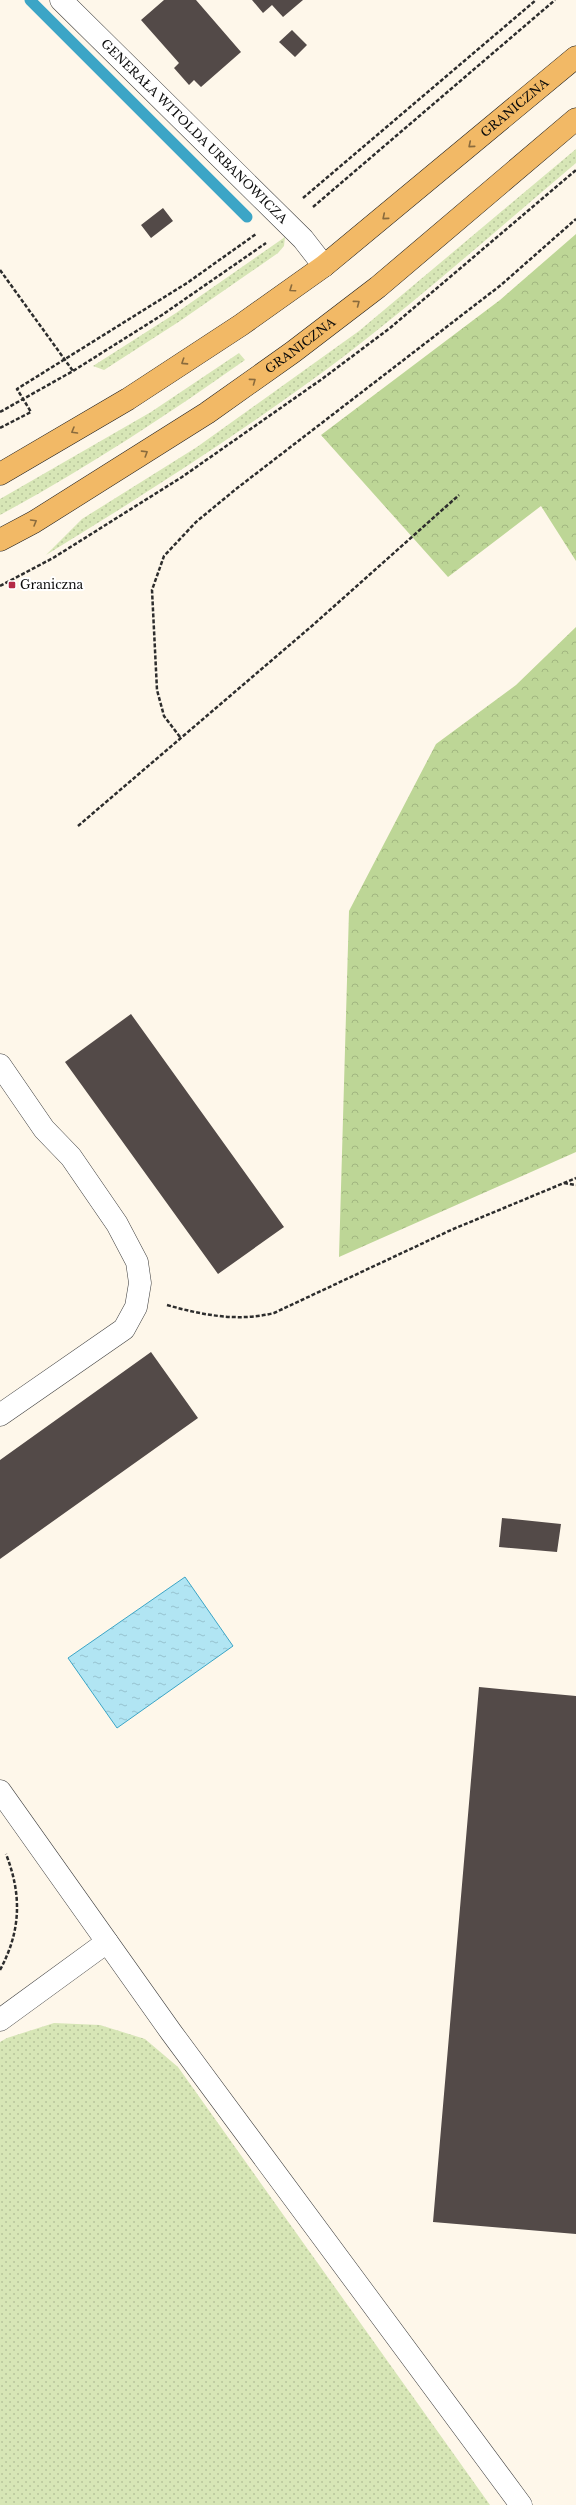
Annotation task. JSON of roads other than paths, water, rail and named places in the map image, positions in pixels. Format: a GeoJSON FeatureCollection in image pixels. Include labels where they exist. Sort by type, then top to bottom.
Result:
{"type":"FeatureCollection","features":[{"type":"Feature","properties":{"kind":"main road","name":"GRANICZNA"},"geometry":{"type":"LineString","coordinates":[[0,474],[128,399],[241,325],[324,266],[576,57]]}},
{"type":"Feature","properties":{"kind":"main road","name":"GRANICZNA"},"geometry":{"type":"LineString","coordinates":[[0,540],[34,522],[207,413],[293,352],[378,287],[576,118]]}},
{"type":"Feature","properties":{"kind":"street","name":"GENERAŁA WITOLDA URBANOWICZA"},"geometry":{"type":"LineString","coordinates":[[61,0],[302,239],[324,266]]}},
{"type":"Feature","properties":{"kind":"street"},"geometry":{"type":"LineString","coordinates":[[0,1066],[44,1130],[71,1158],[117,1224],[137,1262],[140,1283],[136,1307],[124,1329],[0,1415]]}},
{"type":"Feature","properties":{"kind":"street"},"geometry":{"type":"LineString","coordinates":[[0,1791],[107,1942],[521,2505]]}},
{"type":"Feature","properties":{"kind":"street"},"geometry":{"type":"LineString","coordinates":[[0,2020],[107,1942]]}},
{"type":"Feature","properties":{"kind":"water"},"geometry":{"type":"Polygon","coordinates":[[[185,1577],[233,1646],[117,1728],[68,1658],[185,1577]]]}},
{"type":"Feature","properties":{"kind":"waterway"},"geometry":{"type":"LineString","coordinates":[[30,0],[247,217]]}},
{"type":"Feature","properties":{"kind":"place","name":"Graniczna"},"geometry":{"type":"Point","coordinates":[12,585]}}]}
